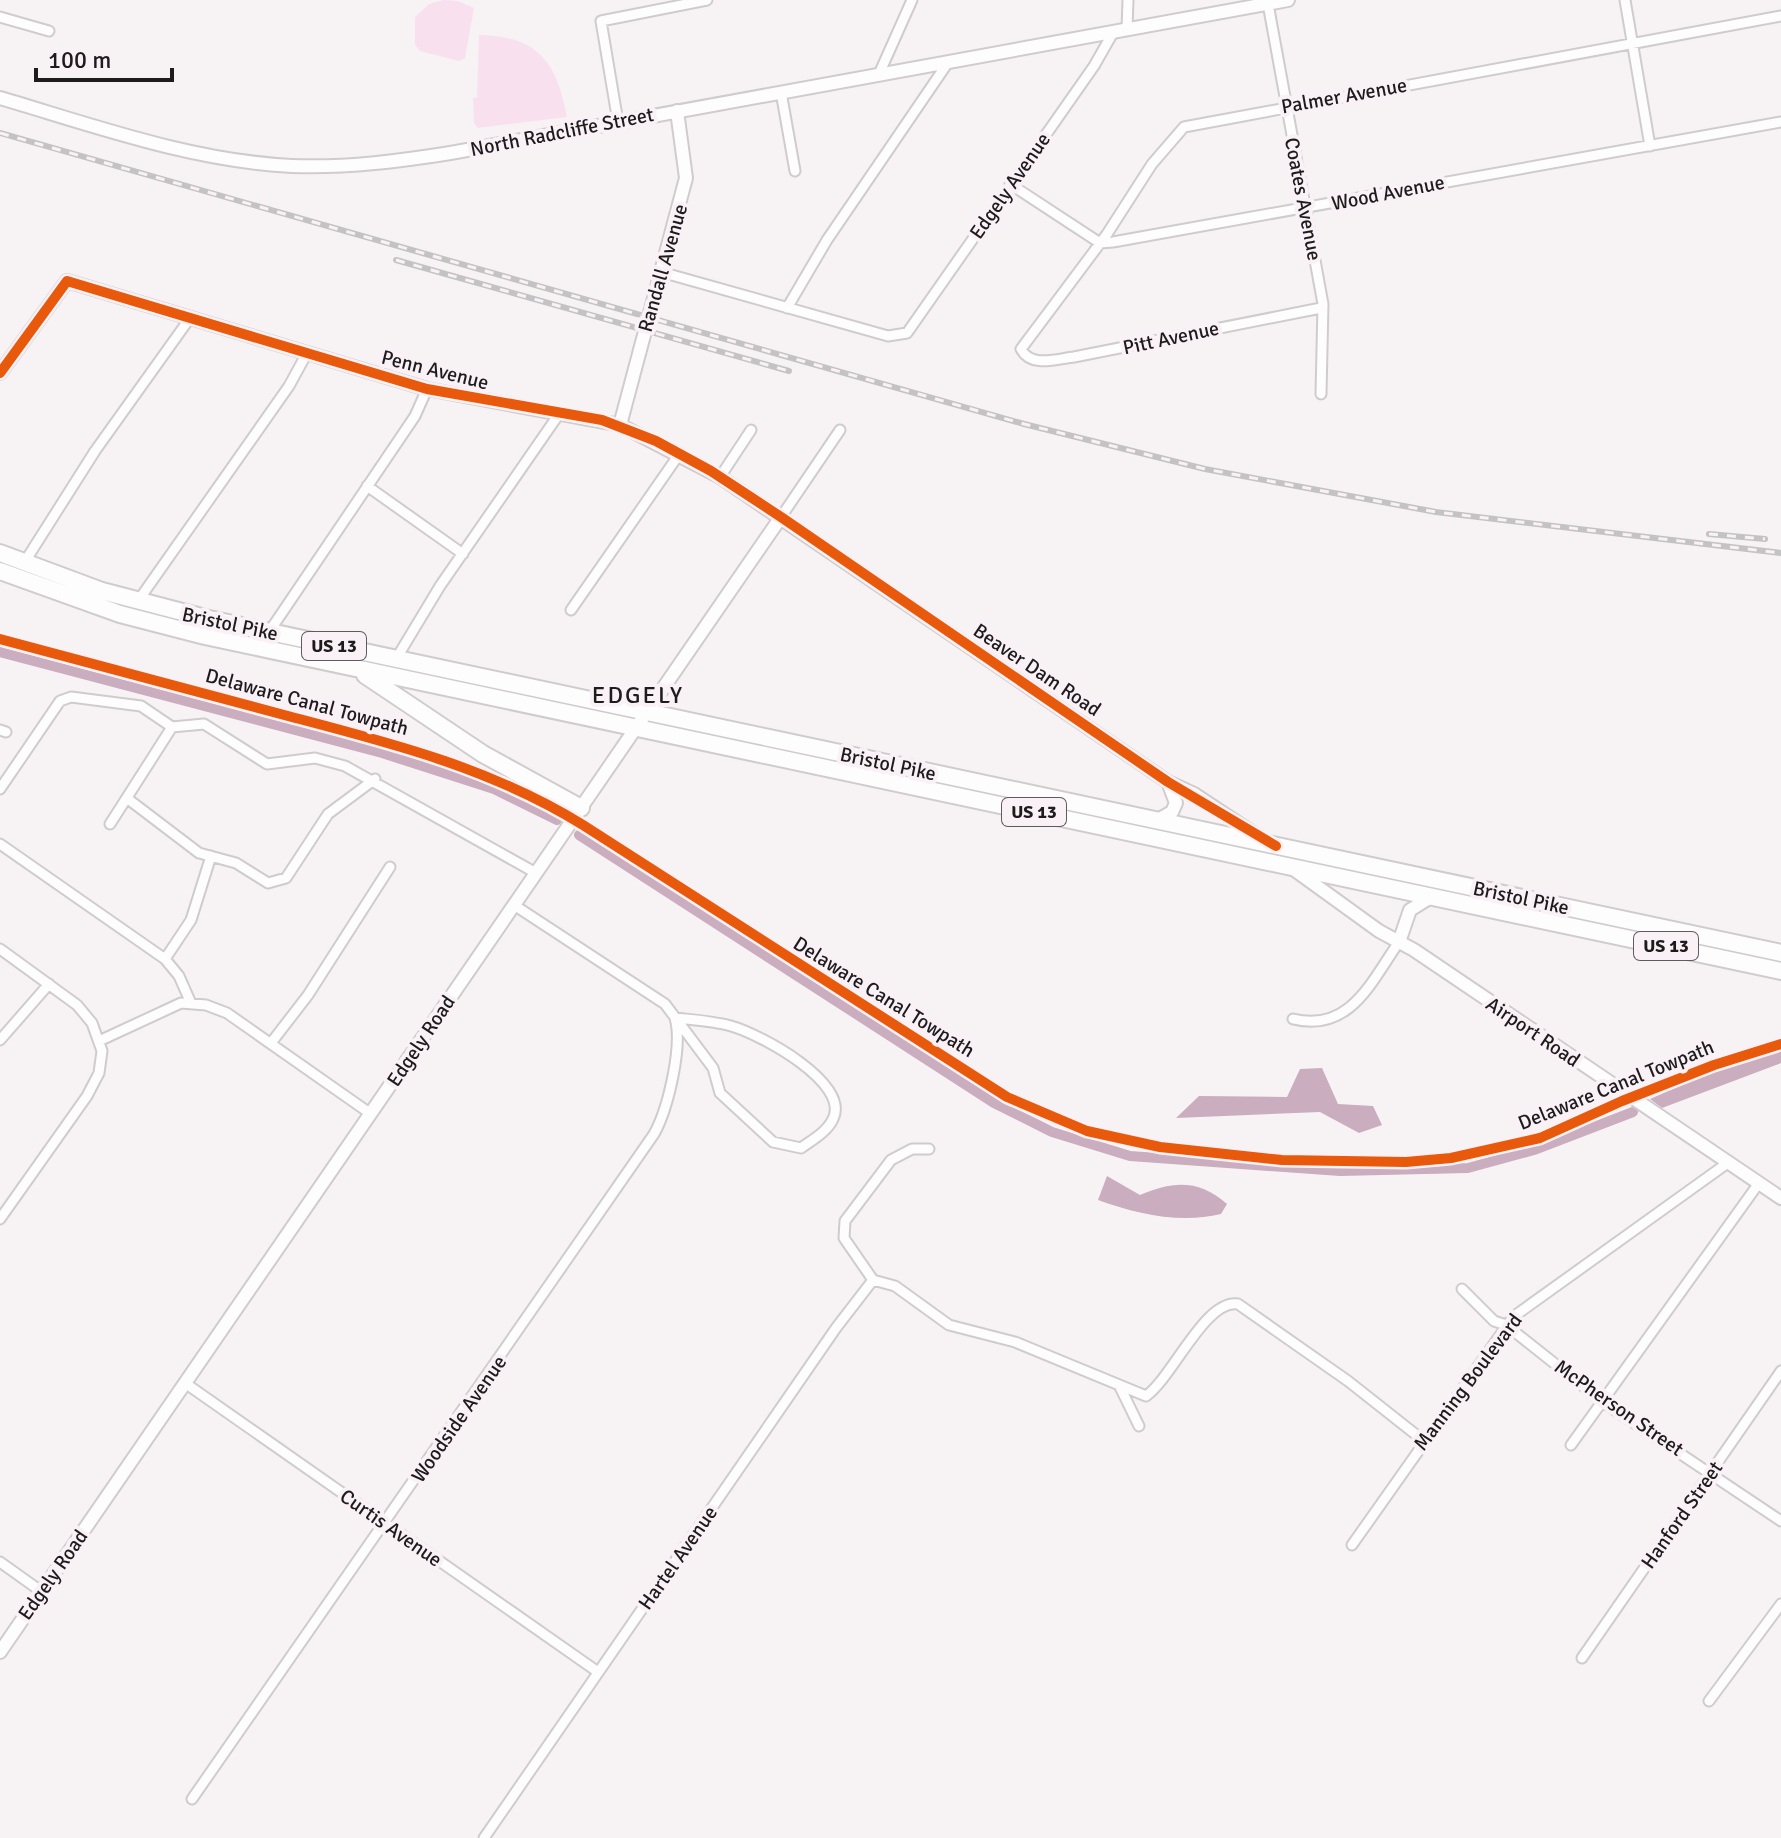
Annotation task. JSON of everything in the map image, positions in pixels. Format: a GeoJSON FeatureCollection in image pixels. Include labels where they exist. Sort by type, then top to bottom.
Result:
{"type":"FeatureCollection","features":[{"type":"Feature","properties":{"kind":"highway","name":"Bristol Pike"},"geometry":{"type":"LineString","coordinates":[[0,553],[137,601],[269,632],[1781,953]]}},
{"type":"Feature","properties":{"kind":"highway","name":"Bristol Pike"},"geometry":{"type":"LineString","coordinates":[[0,571],[145,621],[1781,971]]}},
{"type":"Feature","properties":{"kind":"highway"},"geometry":{"type":"LineString","coordinates":[[351,667],[483,754],[581,808]]}},
{"type":"Feature","properties":{"kind":"street"},"geometry":{"type":"LineString","coordinates":[[618,122],[601,21],[707,0]]}},
{"type":"Feature","properties":{"kind":"street"},"geometry":{"type":"LineString","coordinates":[[879,74],[912,0]]}},
{"type":"Feature","properties":{"kind":"street"},"geometry":{"type":"LineString","coordinates":[[1121,30],[1128,0]]}},
{"type":"Feature","properties":{"kind":"street","name":"North Radcliffe Street"},"geometry":{"type":"LineString","coordinates":[[0,98],[192,152],[291,166],[390,163],[1288,0]]}},
{"type":"Feature","properties":{"kind":"street"},"geometry":{"type":"LineString","coordinates":[[1625,0],[1650,146]]}},
{"type":"Feature","properties":{"kind":"street","name":"Coates Avenue"},"geometry":{"type":"LineString","coordinates":[[1268,4],[1321,308],[1321,394]]}},
{"type":"Feature","properties":{"kind":"street","name":"Palmer Avenue"},"geometry":{"type":"LineString","coordinates":[[1023,353],[1022,345],[1027,336],[1100,243],[1175,134],[1196,123],[1781,16]]}},
{"type":"Feature","properties":{"kind":"street"},"geometry":{"type":"LineString","coordinates":[[0,17],[49,31]]}},
{"type":"Feature","properties":{"kind":"street","name":"Edgely Avenue"},"geometry":{"type":"LineString","coordinates":[[787,308],[901,337],[1121,30]]}},
{"type":"Feature","properties":{"kind":"street"},"geometry":{"type":"LineString","coordinates":[[660,278],[787,308],[827,240],[949,61]]}},
{"type":"Feature","properties":{"kind":"street"},"geometry":{"type":"LineString","coordinates":[[781,92],[795,171]]}},
{"type":"Feature","properties":{"kind":"street","name":"Randall Avenue"},"geometry":{"type":"LineString","coordinates":[[620,425],[686,178],[677,111]]}},
{"type":"Feature","properties":{"kind":"street","name":"Wood Avenue"},"geometry":{"type":"LineString","coordinates":[[1100,243],[1781,122]]}},
{"type":"Feature","properties":{"kind":"street"},"geometry":{"type":"LineString","coordinates":[[1010,184],[1100,243]]}},
{"type":"Feature","properties":{"kind":"street","name":"Penn Avenue"},"geometry":{"type":"LineString","coordinates":[[0,373],[67,281],[427,389],[620,425],[680,453],[781,517]]}},
{"type":"Feature","properties":{"kind":"street","name":"Pitt Avenue"},"geometry":{"type":"LineString","coordinates":[[1023,353],[1035,361],[1074,357],[1321,308]]}},
{"type":"Feature","properties":{"kind":"street"},"geometry":{"type":"LineString","coordinates":[[24,563],[95,451],[190,318]]}},
{"type":"Feature","properties":{"kind":"street"},"geometry":{"type":"LineString","coordinates":[[137,601],[289,386],[307,353]]}},
{"type":"Feature","properties":{"kind":"street"},"geometry":{"type":"LineString","coordinates":[[269,632],[415,416],[427,389]]}},
{"type":"Feature","properties":{"kind":"street"},"geometry":{"type":"LineString","coordinates":[[396,659],[559,414]]}},
{"type":"Feature","properties":{"kind":"street"},"geometry":{"type":"LineString","coordinates":[[720,477],[751,430]]}},
{"type":"Feature","properties":{"kind":"street","name":"Edgely Road"},"geometry":{"type":"LineString","coordinates":[[0,1652],[649,713],[840,430]]}},
{"type":"Feature","properties":{"kind":"street"},"geometry":{"type":"LineString","coordinates":[[571,610],[680,453]]}},
{"type":"Feature","properties":{"kind":"street"},"geometry":{"type":"LineString","coordinates":[[367,486],[463,554]]}},
{"type":"Feature","properties":{"kind":"street","name":"Beaver Dam Road"},"geometry":{"type":"LineString","coordinates":[[781,517],[1168,782],[1194,794],[1276,846]]}},
{"type":"Feature","properties":{"kind":"street"},"geometry":{"type":"LineString","coordinates":[[0,789],[56,704],[65,698],[141,706],[172,727],[204,724],[267,764],[315,758],[345,766],[375,779],[536,873]]}},
{"type":"Feature","properties":{"kind":"street"},"geometry":{"type":"LineString","coordinates":[[110,824],[172,727]]}},
{"type":"Feature","properties":{"kind":"street"},"geometry":{"type":"LineString","coordinates":[[128,799],[193,848],[236,863],[268,883],[281,881],[328,814],[375,779]]}},
{"type":"Feature","properties":{"kind":"street"},"geometry":{"type":"LineString","coordinates":[[1156,821],[1168,815],[1176,803],[1168,782]]}},
{"type":"Feature","properties":{"kind":"street"},"geometry":{"type":"LineString","coordinates":[[0,844],[165,959],[179,976],[190,1001]]}},
{"type":"Feature","properties":{"kind":"street"},"geometry":{"type":"LineString","coordinates":[[165,959],[191,920],[211,856]]}},
{"type":"Feature","properties":{"kind":"street","name":"Airport Road"},"geometry":{"type":"LineString","coordinates":[[1286,866],[1781,1198]]}},
{"type":"Feature","properties":{"kind":"street"},"geometry":{"type":"LineString","coordinates":[[271,1043],[308,995],[390,867]]}},
{"type":"Feature","properties":{"kind":"street"},"geometry":{"type":"LineString","coordinates":[[1293,1019],[1322,1023],[1350,1010],[1399,942],[1410,910],[1431,897]]}},
{"type":"Feature","properties":{"kind":"street"},"geometry":{"type":"LineString","coordinates":[[514,905],[665,1004],[675,1018],[713,1068],[720,1093],[773,1142],[801,1148],[831,1123],[836,1109],[833,1092],[805,1067],[741,1029],[675,1018]]}},
{"type":"Feature","properties":{"kind":"street"},"geometry":{"type":"LineString","coordinates":[[0,949],[87,1016],[99,1041],[101,1062],[93,1086],[0,1219]]}},
{"type":"Feature","properties":{"kind":"street"},"geometry":{"type":"LineString","coordinates":[[0,1040],[49,984]]}},
{"type":"Feature","properties":{"kind":"street"},"geometry":{"type":"LineString","coordinates":[[99,1041],[190,1001],[227,1013],[371,1114]]}},
{"type":"Feature","properties":{"kind":"street","name":"Woodside Avenue"},"geometry":{"type":"LineString","coordinates":[[192,1799],[654,1134],[667,1099],[676,1052],[678,1036],[675,1018]]}},
{"type":"Feature","properties":{"kind":"street"},"geometry":{"type":"LineString","coordinates":[[929,1149],[912,1149],[891,1160],[845,1221],[844,1238],[873,1280],[885,1280],[962,1330],[1015,1342],[1141,1395],[1149,1394],[1221,1308],[1238,1304],[1424,1441]]}},
{"type":"Feature","properties":{"kind":"street","name":"Manning Boulevard"},"geometry":{"type":"LineString","coordinates":[[1352,1545],[1506,1325],[1522,1308],[1729,1162]]}},
{"type":"Feature","properties":{"kind":"street"},"geometry":{"type":"LineString","coordinates":[[1571,1445],[1759,1183]]}},
{"type":"Feature","properties":{"kind":"street","name":"Hartel Avenue"},"geometry":{"type":"LineString","coordinates":[[484,1838],[836,1328],[873,1280]]}},
{"type":"Feature","properties":{"kind":"street","name":"McPherson Street"},"geometry":{"type":"LineString","coordinates":[[1462,1289],[1494,1321],[1506,1325],[1603,1402],[1781,1521]]}},
{"type":"Feature","properties":{"kind":"street","name":"Hanford Street"},"geometry":{"type":"LineString","coordinates":[[1582,1658],[1781,1371]]}},
{"type":"Feature","properties":{"kind":"street","name":"Curtis Avenue"},"geometry":{"type":"LineString","coordinates":[[185,1383],[598,1672]]}},
{"type":"Feature","properties":{"kind":"street"},"geometry":{"type":"LineString","coordinates":[[1119,1385],[1139,1426]]}},
{"type":"Feature","properties":{"kind":"street"},"geometry":{"type":"LineString","coordinates":[[0,1562],[42,1592]]}},
{"type":"Feature","properties":{"kind":"street"},"geometry":{"type":"LineString","coordinates":[[1709,1701],[1781,1604]]}},
{"type":"Feature","properties":{"kind":"shaded area"},"geometry":{"type":"Polygon","coordinates":[[[443,0],[458,1],[474,8],[465,58],[459,61],[420,51],[415,45],[415,17],[429,4],[443,0]]]}},
{"type":"Feature","properties":{"kind":"shaded area"},"geometry":{"type":"Polygon","coordinates":[[[479,35],[516,40],[541,56],[557,81],[567,117],[478,128],[474,123],[473,98],[477,97],[479,35]]]}},
{"type":"Feature","properties":{"kind":"shaded area"},"geometry":{"type":"Polygon","coordinates":[[[1781,1049],[1781,1063],[1662,1108],[1650,1099],[1737,1061],[1781,1049]]]}},
{"type":"Feature","properties":{"kind":"shaded area"},"geometry":{"type":"Polygon","coordinates":[[[1322,1068],[1338,1104],[1373,1106],[1382,1125],[1359,1133],[1320,1112],[1176,1118],[1199,1096],[1287,1097],[1300,1069],[1322,1068]]]}},
{"type":"Feature","properties":{"kind":"shaded area"},"geometry":{"type":"Polygon","coordinates":[[[1107,1176],[1140,1195],[1175,1185],[1196,1186],[1227,1204],[1221,1214],[1190,1218],[1128,1210],[1098,1200],[1107,1176]]]}},
{"type":"Feature","properties":{"kind":"waterway"},"geometry":{"type":"LineString","coordinates":[[0,652],[382,753],[494,789],[557,820]]}},
{"type":"Feature","properties":{"kind":"waterway"},"geometry":{"type":"LineString","coordinates":[[579,835],[994,1103],[1052,1132],[1130,1156],[1340,1171],[1468,1168],[1534,1150],[1633,1112]]}},
{"type":"Feature","properties":{"kind":"railway"},"geometry":{"type":"LineString","coordinates":[[0,133],[1024,424],[1205,469],[1436,512],[1781,553]]}},
{"type":"Feature","properties":{"kind":"railway"},"geometry":{"type":"LineString","coordinates":[[396,260],[789,371]]}},
{"type":"Feature","properties":{"kind":"railway"},"geometry":{"type":"LineString","coordinates":[[1709,534],[1765,539]]}},
{"type":"Feature","properties":{"kind":"cycle path"},"geometry":{"type":"LineString","coordinates":[[0,373],[67,281],[427,389],[602,420],[656,441],[711,471],[1168,782],[1276,846]]}},
{"type":"Feature","properties":{"kind":"cycle path","name":"Delaware Canal Towpath"},"geometry":{"type":"LineString","coordinates":[[0,639],[402,747],[513,788],[583,825],[1007,1097],[1087,1131],[1160,1147],[1282,1160],[1406,1162],[1451,1158],[1540,1138],[1714,1065],[1781,1044]]}},
{"type":"Feature","properties":{"kind":"district","name":"EDGELY"},"geometry":{"type":"Point","coordinates":[638,695]}}]}
